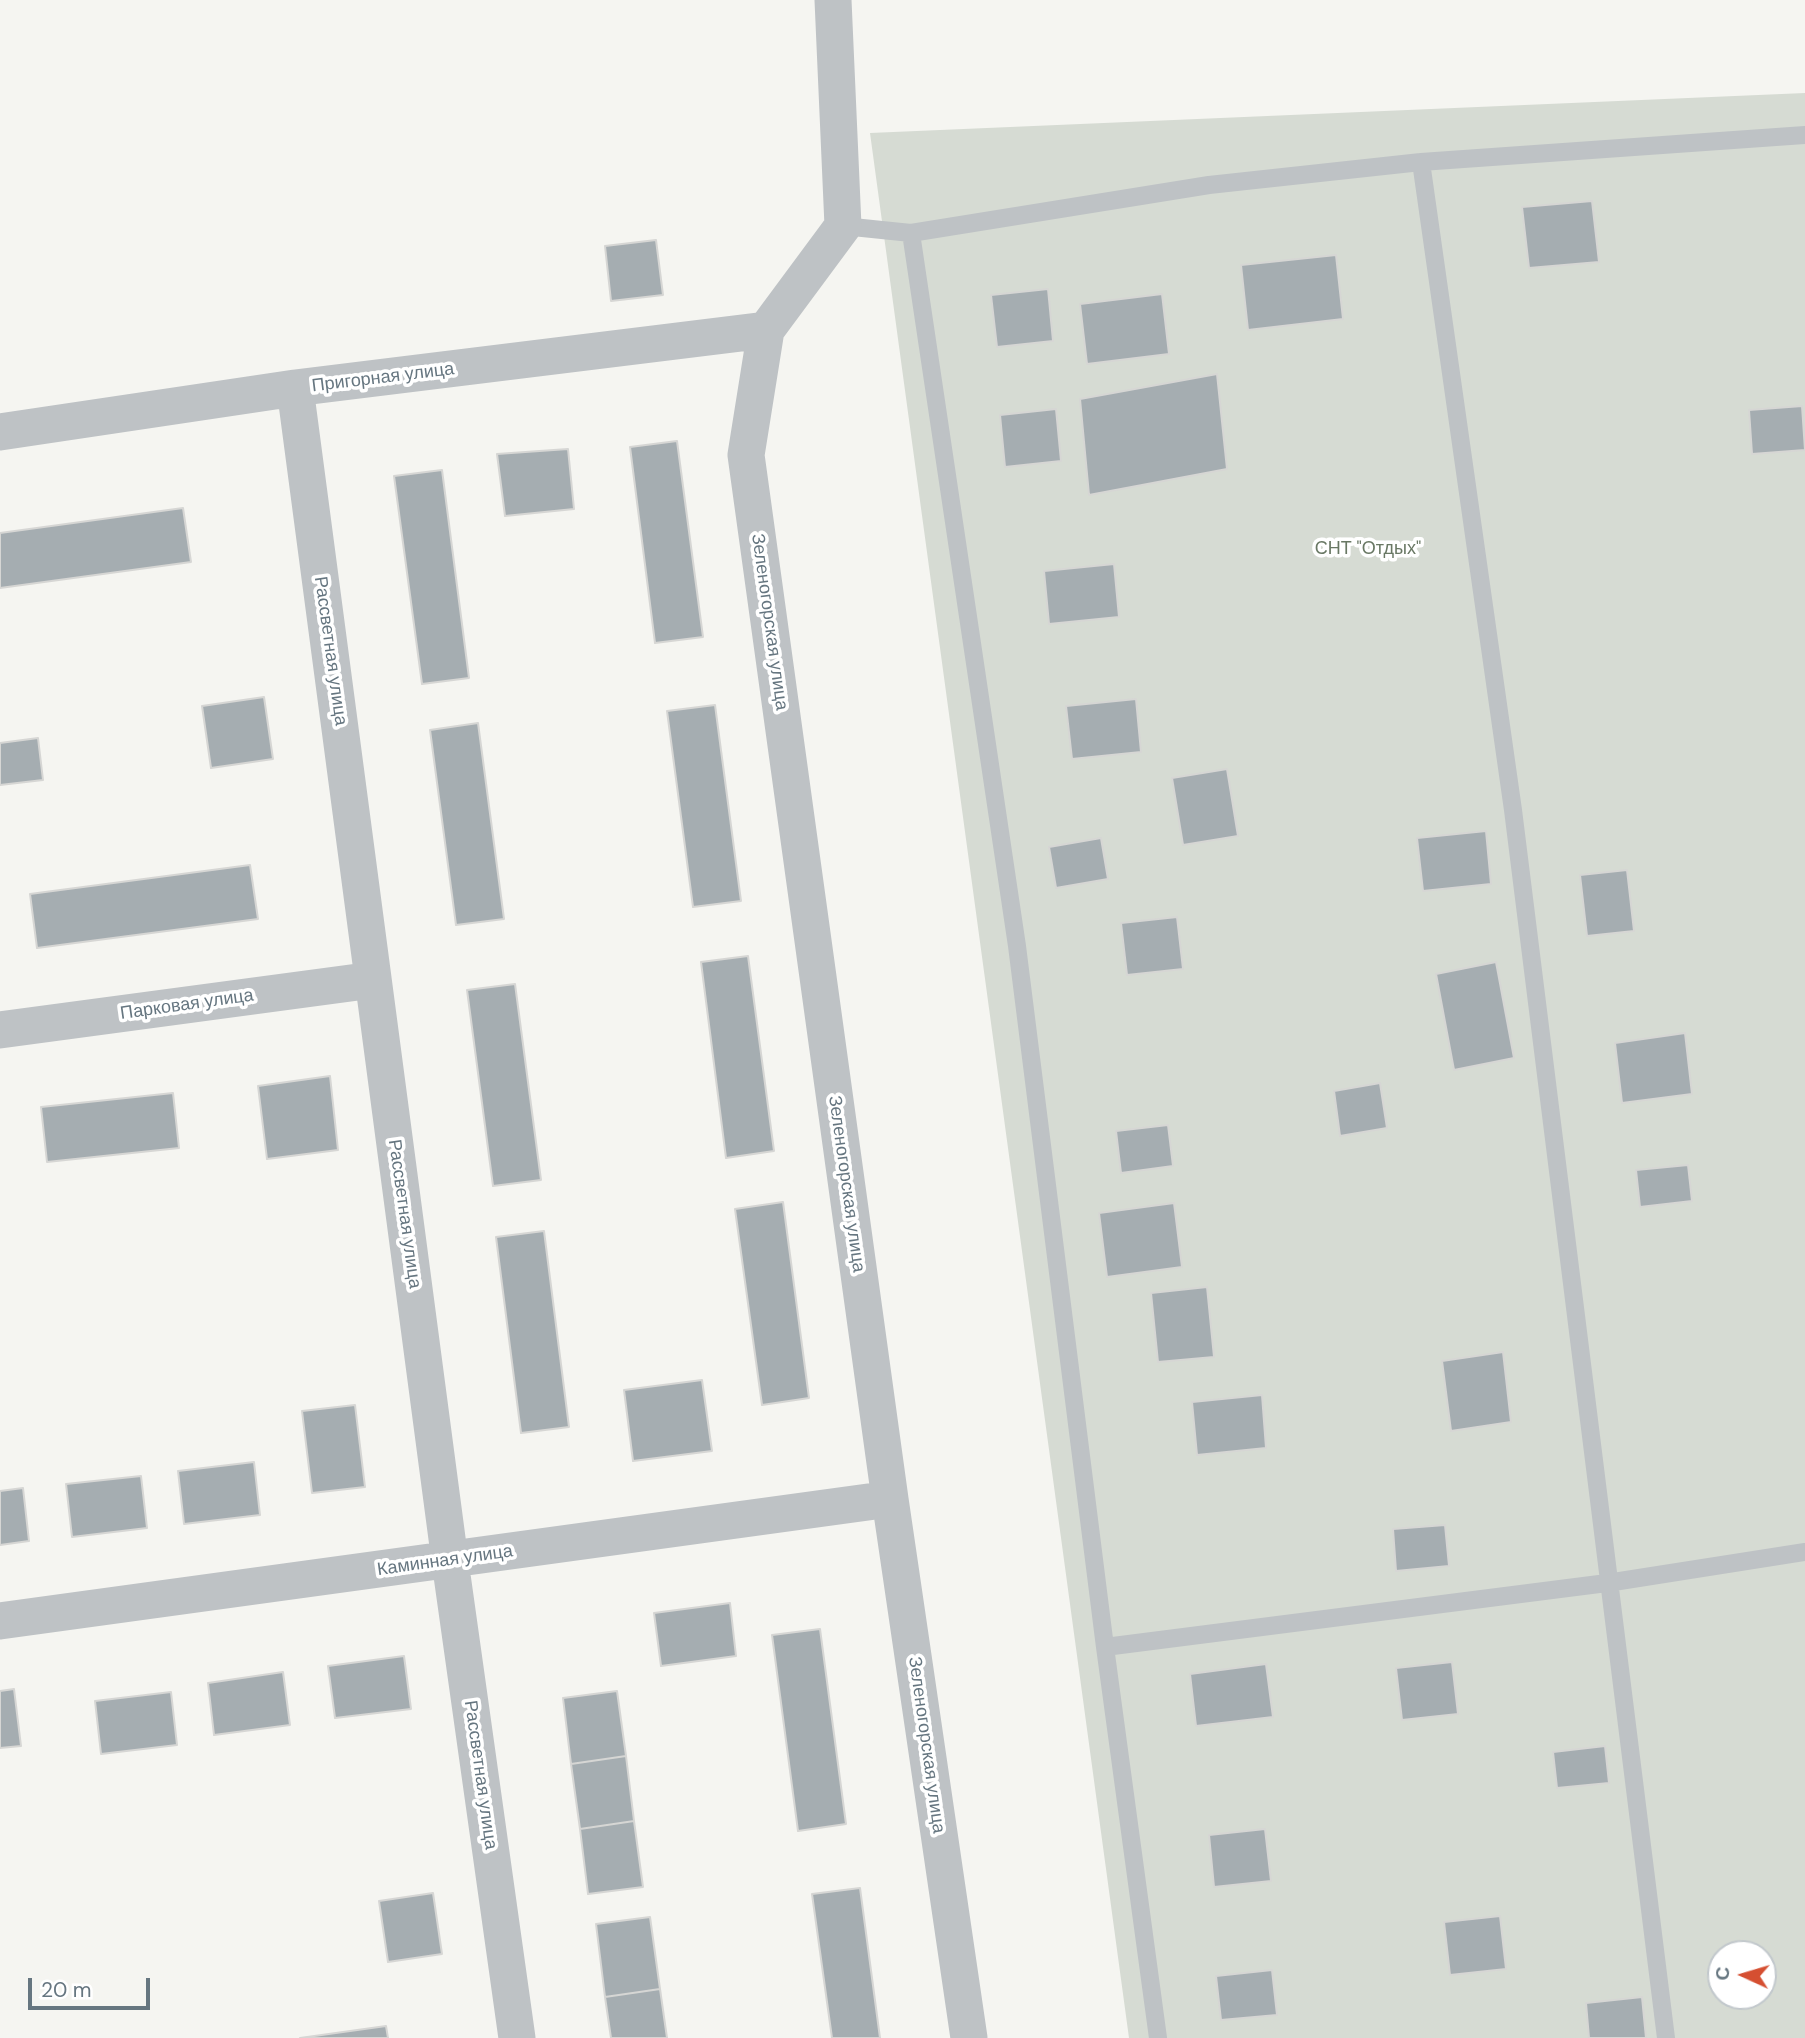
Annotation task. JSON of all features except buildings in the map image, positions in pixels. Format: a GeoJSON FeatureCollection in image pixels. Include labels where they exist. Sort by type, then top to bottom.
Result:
{"type":"FeatureCollection","features":[{"type":"Feature","properties":{"kind":"street"},"geometry":{"type":"LineString","coordinates":[[766,330],[843,226],[833,0]]}},
{"type":"Feature","properties":{"kind":"street","name":"Пригорная улица"},"geometry":{"type":"LineString","coordinates":[[0,432],[295,388],[766,330]]}},
{"type":"Feature","properties":{"kind":"street","name":"Зеленогорская улица"},"geometry":{"type":"LineString","coordinates":[[766,330],[746,455],[890,1499],[968,2038]]}},
{"type":"Feature","properties":{"kind":"street","name":"Рассветная улица"},"geometry":{"type":"LineString","coordinates":[[295,388],[450,1561],[517,2038]]}},
{"type":"Feature","properties":{"kind":"street","name":"Парковая улица"},"geometry":{"type":"LineString","coordinates":[[0,1030],[373,980]]}},
{"type":"Feature","properties":{"kind":"street","name":"Каминная улица"},"geometry":{"type":"LineString","coordinates":[[0,1621],[890,1499]]}},
{"type":"Feature","properties":{"kind":"lane"},"geometry":{"type":"LineString","coordinates":[[843,226],[911,233],[1209,185],[1421,162],[1805,135]]}},
{"type":"Feature","properties":{"kind":"lane"},"geometry":{"type":"LineString","coordinates":[[1421,162],[1513,810],[1607,1583],[1666,2038]]}},
{"type":"Feature","properties":{"kind":"lane"},"geometry":{"type":"LineString","coordinates":[[911,233],[1017,946],[1105,1647],[1158,2038]]}},
{"type":"Feature","properties":{"kind":"lane"},"geometry":{"type":"LineString","coordinates":[[1105,1647],[1607,1583],[1805,1552]]}},
{"type":"Feature","properties":{"kind":"green space","name":"СНТ \"Отдых\""},"geometry":{"type":"Polygon","coordinates":[[[1805,93],[1805,2038],[1129,2038],[870,133],[1805,93]]]}}]}
